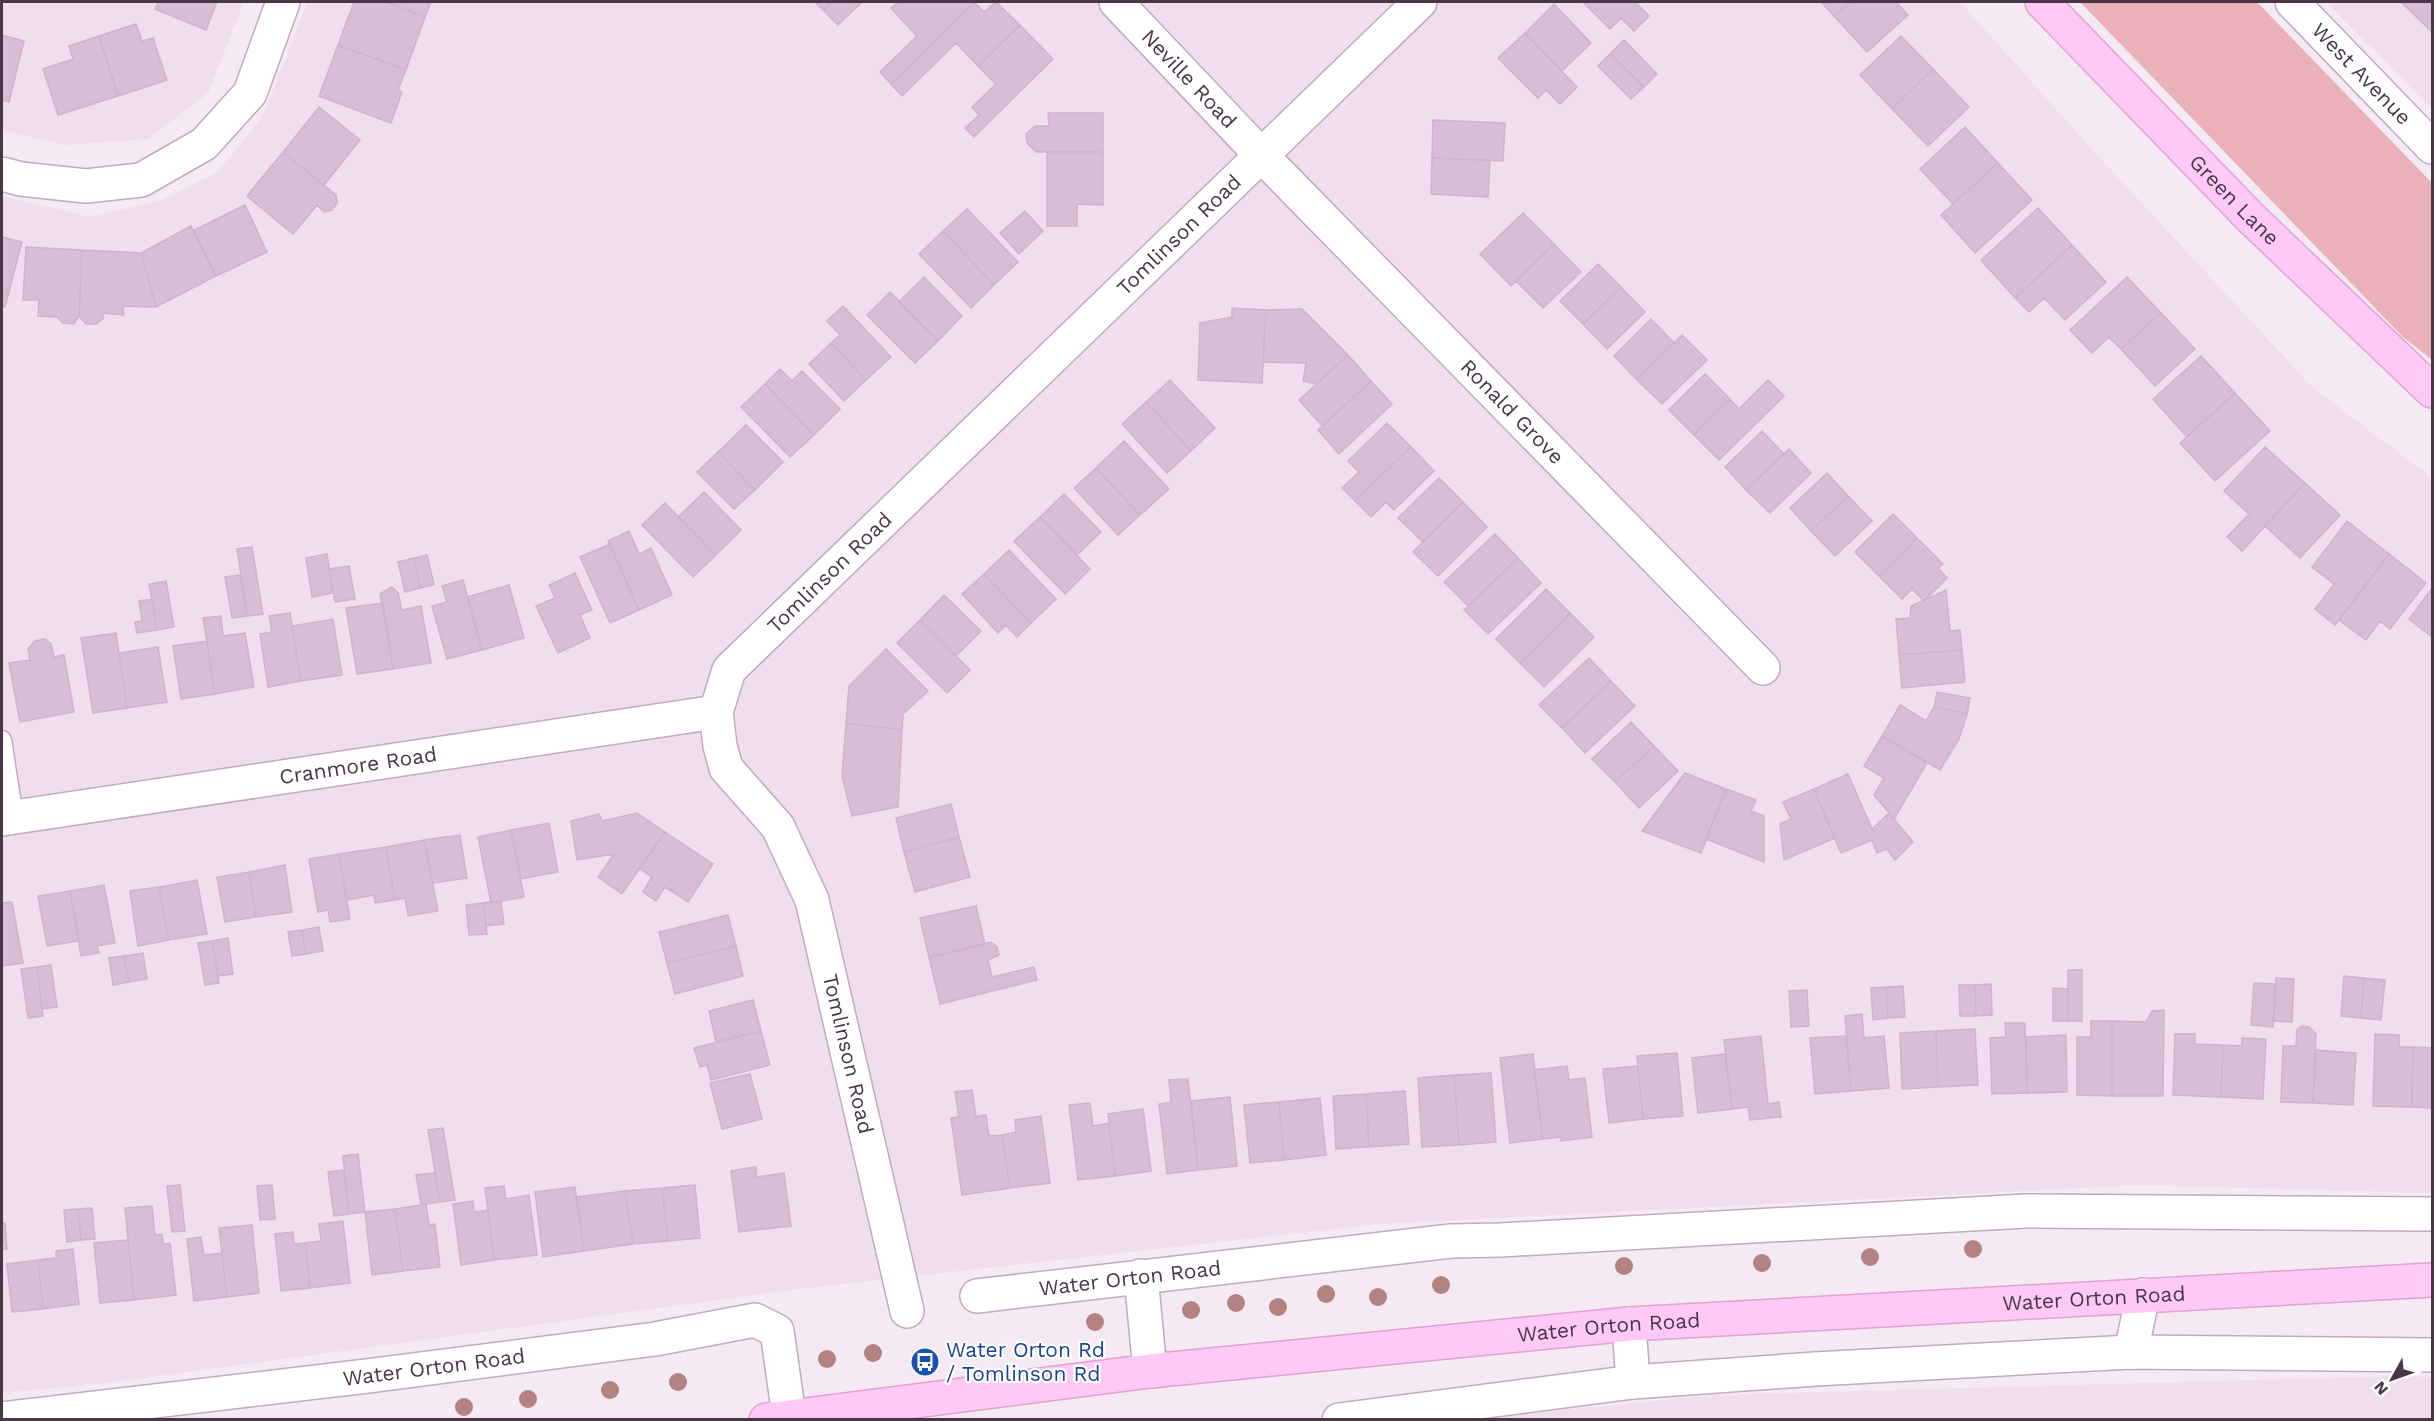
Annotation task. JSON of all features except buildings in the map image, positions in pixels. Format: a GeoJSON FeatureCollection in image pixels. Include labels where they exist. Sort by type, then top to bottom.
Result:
{"type":"FeatureCollection","features":[{"type":"Feature","properties":{"kind":"main road","name":"Green Lane"},"geometry":{"type":"LineString","coordinates":[[2042,2],[2250,217],[2433,391]]}},
{"type":"Feature","properties":{"kind":"main road","name":"Water Orton Road"},"geometry":{"type":"LineString","coordinates":[[797,1417],[1150,1371],[1629,1324],[2433,1280]]}},
{"type":"Feature","properties":{"kind":"street"},"geometry":{"type":"LineString","coordinates":[[2,174],[21,179],[86,186],[141,180],[204,144],[250,93],[283,2]]}},
{"type":"Feature","properties":{"kind":"street","name":"Neville Road"},"geometry":{"type":"LineString","coordinates":[[1116,2],[1262,156]]}},
{"type":"Feature","properties":{"kind":"street","name":"Tomlinson Road"},"geometry":{"type":"LineString","coordinates":[[907,1311],[812,900],[778,827],[726,768],[720,746],[716,712],[729,670],[1420,2]]}},
{"type":"Feature","properties":{"kind":"street","name":"West Avenue"},"geometry":{"type":"LineString","coordinates":[[2292,2],[2433,147]]}},
{"type":"Feature","properties":{"kind":"street","name":"Ronald Grove"},"geometry":{"type":"LineString","coordinates":[[1262,156],[1763,668]]}},
{"type":"Feature","properties":{"kind":"street","name":"Cranmore Road"},"geometry":{"type":"LineString","coordinates":[[8,818],[716,712]]}},
{"type":"Feature","properties":{"kind":"street","name":"Water Orton Road"},"geometry":{"type":"LineString","coordinates":[[977,1296],[1451,1241],[2026,1212],[2433,1214]]}},
{"type":"Feature","properties":{"kind":"street"},"geometry":{"type":"LineString","coordinates":[[1141,1276],[1150,1371]]}},
{"type":"Feature","properties":{"kind":"street"},"geometry":{"type":"LineString","coordinates":[[2131,1352],[2143,1295]]}},
{"type":"Feature","properties":{"kind":"street","name":"Water Orton Road"},"geometry":{"type":"LineString","coordinates":[[2,1419],[655,1339],[755,1320],[777,1331],[797,1417]]}},
{"type":"Feature","properties":{"kind":"street"},"geometry":{"type":"LineString","coordinates":[[1629,1324],[1633,1382]]}},
{"type":"Feature","properties":{"kind":"street"},"geometry":{"type":"LineString","coordinates":[[1339,1419],[1633,1382],[2131,1352],[2433,1355]]}},
{"type":"Feature","properties":{"kind":"lane"},"geometry":{"type":"LineString","coordinates":[[2,740],[8,818]]}},
{"type":"Feature","properties":{"kind":"shaded area"},"geometry":{"type":"Polygon","coordinates":[[[2,2],[244,2],[208,93],[148,139],[65,145],[2,130],[2,2]]]}},
{"type":"Feature","properties":{"kind":"shaded area"},"geometry":{"type":"Polygon","coordinates":[[[308,2],[1960,2],[2100,158],[2312,387],[2432,478],[2432,1193],[2139,1185],[1380,1224],[807,1288],[114,1382],[2,1393],[2,196],[90,217],[162,200],[217,172],[262,118],[308,2]]]}},
{"type":"Feature","properties":{"kind":"shaded area"},"geometry":{"type":"Polygon","coordinates":[[[2080,2],[2257,2],[2432,183],[2432,360],[2403,337],[2080,2]]]}},
{"type":"Feature","properties":{"kind":"shaded area"},"geometry":{"type":"Polygon","coordinates":[[[2326,2],[2432,2],[2432,109],[2326,2]]]}},
{"type":"Feature","properties":{"kind":"shaded area"},"geometry":{"type":"Polygon","coordinates":[[[2399,1376],[2432,1377],[2432,1419],[1473,1419],[1715,1395],[2399,1376]]]}},
{"type":"Feature","properties":{"kind":"place","name":"Water Orton Rd / Tomlinson Rd"},"geometry":{"type":"Point","coordinates":[925,1362]}}]}
